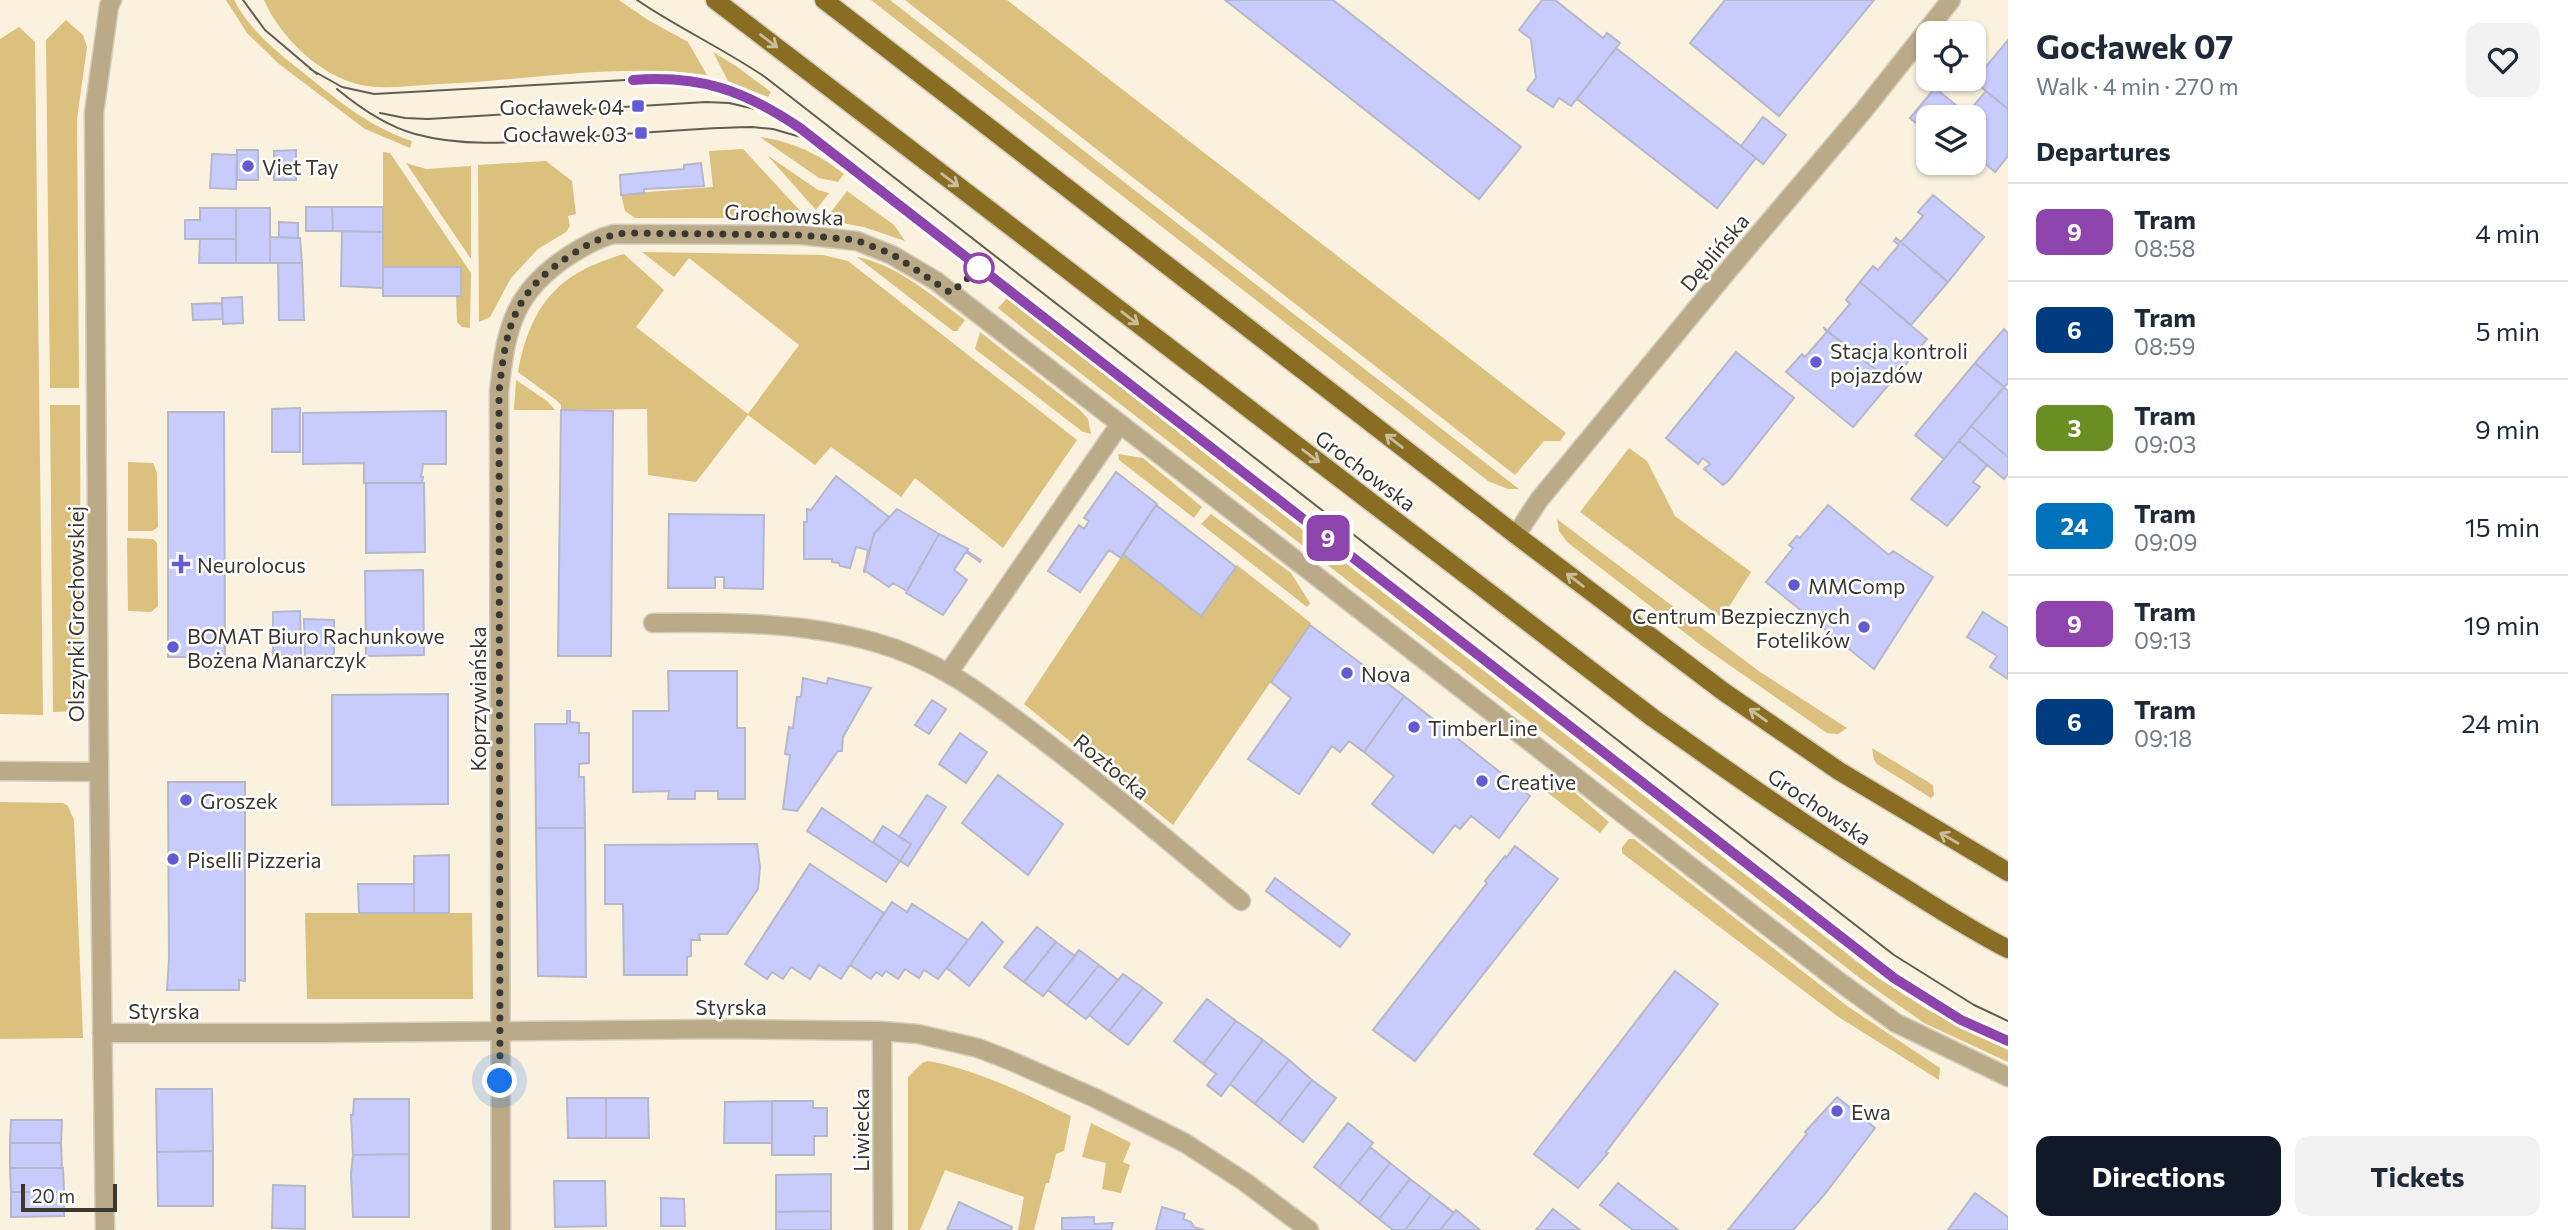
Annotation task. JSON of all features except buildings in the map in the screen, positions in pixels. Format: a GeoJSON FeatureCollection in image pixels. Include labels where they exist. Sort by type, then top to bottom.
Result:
{"type":"FeatureCollection","features":[{"type":"Feature","properties":{"kind":"main road","name":"Grochowska"},"geometry":{"type":"LineString","coordinates":[[715,0],[1653,718],[1767,799],[1871,867],[2008,949]]}},
{"type":"Feature","properties":{"kind":"main road","name":"Grochowska"},"geometry":{"type":"LineString","coordinates":[[824,0],[1516,535],[1724,692],[1827,764],[2008,873]]}},
{"type":"Feature","properties":{"kind":"street","name":"Olszynki Grochowskiej"},"geometry":{"type":"LineString","coordinates":[[105,1230],[94,113],[107,14],[112,0]]}},
{"type":"Feature","properties":{"kind":"street","name":"Dęblińska"},"geometry":{"type":"LineString","coordinates":[[1516,535],[1548,489],[1864,110],[1951,0]]}},
{"type":"Feature","properties":{"kind":"street","name":"Grochowska"},"geometry":{"type":"LineString","coordinates":[[626,233],[808,235],[856,240],[892,254],[936,281],[1837,980],[1896,1023],[2008,1077]]}},
{"type":"Feature","properties":{"kind":"street","name":"Koprzywiańska"},"geometry":{"type":"LineString","coordinates":[[501,1230],[499,392],[505,342],[518,306],[548,270],[605,236],[626,233]]}},
{"type":"Feature","properties":{"kind":"street"},"geometry":{"type":"LineString","coordinates":[[949,672],[1120,424]]}},
{"type":"Feature","properties":{"kind":"street","name":"Roztocka"},"geometry":{"type":"LineString","coordinates":[[653,623],[785,625],[876,642],[920,658],[949,672],[1063,755],[1241,901]]}},
{"type":"Feature","properties":{"kind":"street"},"geometry":{"type":"LineString","coordinates":[[0,771],[99,772]]}},
{"type":"Feature","properties":{"kind":"street","name":"Styrska"},"geometry":{"type":"LineString","coordinates":[[102,1033],[718,1028],[918,1034],[978,1048],[1095,1098],[1206,1154],[1309,1230]]}},
{"type":"Feature","properties":{"kind":"street","name":"Liwiecka"},"geometry":{"type":"LineString","coordinates":[[882,1031],[883,1230]]}},
{"type":"Feature","properties":{"kind":"shaded area"},"geometry":{"type":"Polygon","coordinates":[[[226,0],[234,0],[258,34],[288,61],[358,114],[397,136],[412,141],[410,148],[365,129],[279,64],[247,33],[226,0]]]}},
{"type":"Feature","properties":{"kind":"shaded area"},"geometry":{"type":"Polygon","coordinates":[[[264,0],[619,0],[688,42],[707,75],[641,71],[401,87],[361,85],[331,73],[303,53],[280,28],[264,0]]]}},
{"type":"Feature","properties":{"kind":"shaded area"},"geometry":{"type":"Polygon","coordinates":[[[871,0],[890,0],[1519,489],[1508,489],[1488,481],[871,0]]]}},
{"type":"Feature","properties":{"kind":"shaded area"},"geometry":{"type":"Polygon","coordinates":[[[905,0],[1007,0],[1566,433],[1560,441],[1544,441],[1515,475],[905,0]]]}},
{"type":"Feature","properties":{"kind":"shaded area"},"geometry":{"type":"Polygon","coordinates":[[[66,20],[83,35],[87,47],[77,119],[79,388],[50,388],[46,40],[66,20]]]}},
{"type":"Feature","properties":{"kind":"shaded area"},"geometry":{"type":"Polygon","coordinates":[[[19,27],[35,42],[43,715],[0,714],[0,39],[19,27]]]}},
{"type":"Feature","properties":{"kind":"shaded area"},"geometry":{"type":"Polygon","coordinates":[[[713,52],[771,92],[768,97],[728,81],[713,52]]]}},
{"type":"Feature","properties":{"kind":"shaded area"},"geometry":{"type":"Polygon","coordinates":[[[760,137],[804,150],[844,174],[838,182],[819,178],[760,137]]]}},
{"type":"Feature","properties":{"kind":"shaded area"},"geometry":{"type":"Polygon","coordinates":[[[743,149],[805,218],[635,218],[625,211],[621,194],[713,187],[709,151],[743,149]]]}},
{"type":"Feature","properties":{"kind":"shaded area"},"geometry":{"type":"Polygon","coordinates":[[[383,152],[390,153],[471,273],[470,328],[462,327],[457,322],[456,296],[461,296],[461,267],[383,267],[383,152]]]}},
{"type":"Feature","properties":{"kind":"shaded area"},"geometry":{"type":"Polygon","coordinates":[[[767,155],[818,190],[829,193],[816,210],[767,155]]]}},
{"type":"Feature","properties":{"kind":"shaded area"},"geometry":{"type":"Polygon","coordinates":[[[546,161],[572,181],[576,214],[568,216],[570,226],[566,232],[538,249],[511,278],[490,317],[479,322],[478,165],[546,161]]]}},
{"type":"Feature","properties":{"kind":"shaded area"},"geometry":{"type":"Polygon","coordinates":[[[406,163],[426,169],[471,166],[471,259],[406,163]]]}},
{"type":"Feature","properties":{"kind":"shaded area"},"geometry":{"type":"Polygon","coordinates":[[[847,191],[894,225],[905,241],[864,227],[825,220],[847,191]]]}},
{"type":"Feature","properties":{"kind":"shaded area"},"geometry":{"type":"Polygon","coordinates":[[[642,252],[823,255],[848,261],[1077,440],[1003,548],[915,478],[901,497],[831,447],[815,465],[748,415],[696,482],[648,475],[647,409],[561,410],[561,405],[556,400],[518,372],[531,328],[540,310],[565,282],[581,271],[624,254],[664,290],[636,327],[748,414],[799,345],[689,258],[674,277],[642,252]]]}},
{"type":"Feature","properties":{"kind":"shaded area"},"geometry":{"type":"Polygon","coordinates":[[[857,257],[900,274],[965,320],[957,331],[953,331],[857,257]]]}},
{"type":"Feature","properties":{"kind":"shaded area"},"geometry":{"type":"Polygon","coordinates":[[[1008,297],[1878,978],[1928,1010],[2008,1050],[2008,1062],[1924,1023],[1861,979],[1030,334],[998,308],[1008,297]]]}},
{"type":"Feature","properties":{"kind":"shaded area"},"geometry":{"type":"Polygon","coordinates":[[[980,332],[1080,410],[1088,419],[1091,434],[1083,432],[975,349],[980,332]]]}},
{"type":"Feature","properties":{"kind":"shaded area"},"geometry":{"type":"Polygon","coordinates":[[[516,380],[547,401],[555,410],[514,410],[516,380]]]}},
{"type":"Feature","properties":{"kind":"shaded area"},"geometry":{"type":"Polygon","coordinates":[[[50,405],[80,405],[81,711],[53,712],[50,405]]]}},
{"type":"Feature","properties":{"kind":"shaded area"},"geometry":{"type":"Polygon","coordinates":[[[1629,448],[1647,461],[1675,516],[1751,572],[1722,618],[1580,512],[1629,448]]]}},
{"type":"Feature","properties":{"kind":"shaded area"},"geometry":{"type":"Polygon","coordinates":[[[1118,454],[1143,458],[1202,507],[1194,518],[1119,460],[1118,454]]]}},
{"type":"Feature","properties":{"kind":"shaded area"},"geometry":{"type":"Polygon","coordinates":[[[128,462],[153,463],[157,473],[158,527],[152,531],[128,531],[128,462]]]}},
{"type":"Feature","properties":{"kind":"shaded area"},"geometry":{"type":"Polygon","coordinates":[[[1211,514],[1291,573],[1310,603],[1307,607],[1201,524],[1211,514]]]}},
{"type":"Feature","properties":{"kind":"shaded area"},"geometry":{"type":"Polygon","coordinates":[[[1557,519],[1760,672],[1847,728],[1838,734],[1827,733],[1702,646],[1567,542],[1559,531],[1557,519]]]}},
{"type":"Feature","properties":{"kind":"shaded area"},"geometry":{"type":"Polygon","coordinates":[[[127,538],[153,539],[157,543],[158,606],[151,612],[128,611],[127,538]]]}},
{"type":"Feature","properties":{"kind":"shaded area"},"geometry":{"type":"Polygon","coordinates":[[[1123,554],[1201,615],[1237,565],[1311,623],[1173,825],[1024,704],[1123,554]]]}},
{"type":"Feature","properties":{"kind":"shaded area"},"geometry":{"type":"Polygon","coordinates":[[[1872,748],[1933,785],[1934,795],[1931,798],[1877,764],[1872,748]]]}},
{"type":"Feature","properties":{"kind":"shaded area"},"geometry":{"type":"Polygon","coordinates":[[[1544,783],[1573,791],[1609,822],[1600,833],[1540,787],[1544,783]]]}},
{"type":"Feature","properties":{"kind":"shaded area"},"geometry":{"type":"Polygon","coordinates":[[[0,802],[63,803],[68,806],[74,820],[83,1038],[0,1039],[0,802]]]}},
{"type":"Feature","properties":{"kind":"shaded area"},"geometry":{"type":"Polygon","coordinates":[[[1629,839],[1634,839],[1847,1006],[1940,1068],[1939,1080],[1837,1016],[1622,853],[1622,847],[1629,839]]]}},
{"type":"Feature","properties":{"kind":"shaded area"},"geometry":{"type":"Polygon","coordinates":[[[305,913],[472,913],[473,999],[307,999],[305,913]]]}},
{"type":"Feature","properties":{"kind":"shaded area"},"geometry":{"type":"Polygon","coordinates":[[[928,1061],[984,1077],[1071,1116],[1064,1151],[1056,1154],[1034,1230],[1018,1230],[1024,1197],[945,1170],[920,1230],[908,1230],[908,1077],[922,1063],[928,1061]]]}},
{"type":"Feature","properties":{"kind":"shaded area"},"geometry":{"type":"Polygon","coordinates":[[[1091,1123],[1131,1143],[1123,1162],[1130,1165],[1121,1193],[1102,1189],[1106,1163],[1082,1157],[1091,1123]]]}},
{"type":"Feature","properties":{"kind":"tram line"},"geometry":{"type":"LineString","coordinates":[[243,0],[265,30],[317,74]]}},
{"type":"Feature","properties":{"kind":"tram line"},"geometry":{"type":"LineString","coordinates":[[637,0],[765,77],[1894,955],[1974,1005],[2008,1021]]}},
{"type":"Feature","properties":{"kind":"tram line"},"geometry":{"type":"LineString","coordinates":[[310,69],[342,87],[374,94],[662,78],[688,80],[735,92],[777,113],[838,156],[1894,978],[1961,1020],[2008,1041]]}},
{"type":"Feature","properties":{"kind":"tram line","name":"9"},"geometry":{"type":"LineString","coordinates":[[633,80],[671,78],[720,86],[761,103],[800,128],[1894,978],[1961,1020],[2008,1041]]}},
{"type":"Feature","properties":{"kind":"tram line"},"geometry":{"type":"LineString","coordinates":[[337,89],[394,126],[415,134],[453,141],[512,142],[752,127],[773,129],[804,138]]}},
{"type":"Feature","properties":{"kind":"tram line"},"geometry":{"type":"LineString","coordinates":[[380,113],[428,119],[706,102],[729,103],[759,110]]}},
{"type":"Feature","properties":{"kind":"place","name":"Gocławek 04"},"geometry":{"type":"Point","coordinates":[638,106]}},
{"type":"Feature","properties":{"kind":"place","name":"Gocławek 03"},"geometry":{"type":"Point","coordinates":[641,133]}},
{"type":"Feature","properties":{"kind":"place","name":"Viet Tay"},"geometry":{"type":"Point","coordinates":[248,166]}},
{"type":"Feature","properties":{"kind":"place","name":"Stacja kontroli pojazdów"},"geometry":{"type":"Point","coordinates":[1816,362]}},
{"type":"Feature","properties":{"kind":"place","name":"Neurolocus"},"geometry":{"type":"Point","coordinates":[181,564]}},
{"type":"Feature","properties":{"kind":"place","name":"MMComp"},"geometry":{"type":"Point","coordinates":[1794,585]}},
{"type":"Feature","properties":{"kind":"place","name":"Centrum Bezpiecznych Fotelików"},"geometry":{"type":"Point","coordinates":[1864,627]}},
{"type":"Feature","properties":{"kind":"place","name":"BOMAT Biuro Rachunkowe Bożena Manarczyk"},"geometry":{"type":"Point","coordinates":[173,647]}},
{"type":"Feature","properties":{"kind":"place","name":"Nova"},"geometry":{"type":"Point","coordinates":[1347,673]}},
{"type":"Feature","properties":{"kind":"place","name":"TimberLine"},"geometry":{"type":"Point","coordinates":[1414,727]}},
{"type":"Feature","properties":{"kind":"place","name":"Creative"},"geometry":{"type":"Point","coordinates":[1482,781]}},
{"type":"Feature","properties":{"kind":"place","name":"Groszek"},"geometry":{"type":"Point","coordinates":[186,800]}},
{"type":"Feature","properties":{"kind":"place","name":"Piselli Pizzeria"},"geometry":{"type":"Point","coordinates":[173,859]}},
{"type":"Feature","properties":{"kind":"place","name":"Ewa"},"geometry":{"type":"Point","coordinates":[1837,1111]}},
{"type":"Feature","properties":{"kind":"route"},"geometry":{"type":"LineString","coordinates":[[500,1081],[499,392],[505,342],[518,306],[548,270],[585,245],[605,236],[626,233],[815,235],[856,240],[892,254],[951,293],[979,268]]}}]}
